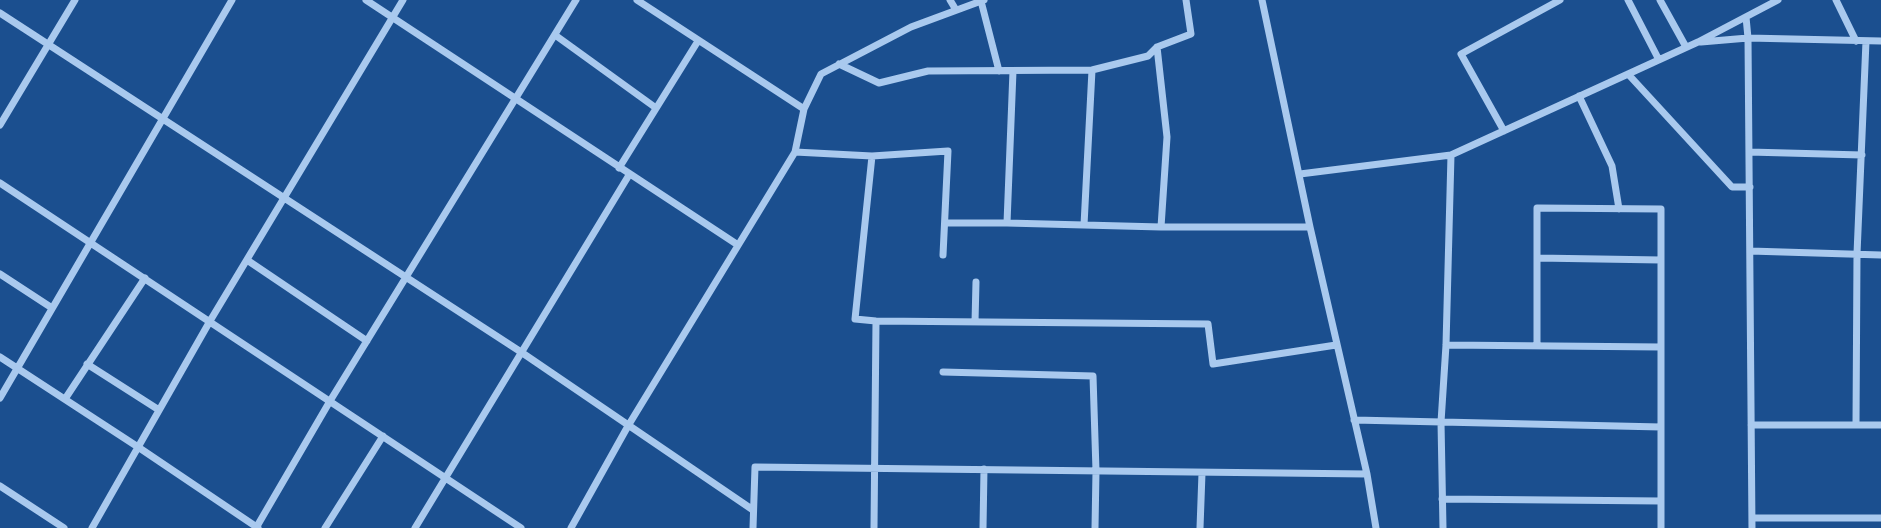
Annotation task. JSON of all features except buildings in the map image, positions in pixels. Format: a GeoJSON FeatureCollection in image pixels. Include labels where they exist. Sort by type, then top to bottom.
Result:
{"type":"FeatureCollection","features":[{"type":"Feature","properties":{"kind":"street"},"geometry":{"type":"LineString","coordinates":[[0,125],[75,0]]}},
{"type":"Feature","properties":{"kind":"street"},"geometry":{"type":"LineString","coordinates":[[0,398],[232,0]]}},
{"type":"Feature","properties":{"kind":"street"},"geometry":{"type":"LineString","coordinates":[[366,0],[738,245]]}},
{"type":"Feature","properties":{"kind":"street"},"geometry":{"type":"LineString","coordinates":[[92,528],[210,321],[403,0]]}},
{"type":"Feature","properties":{"kind":"street"},"geometry":{"type":"LineString","coordinates":[[0,357],[138,447],[257,528],[330,401],[576,0]]}},
{"type":"Feature","properties":{"kind":"street"},"geometry":{"type":"LineString","coordinates":[[637,0],[804,109]]}},
{"type":"Feature","properties":{"kind":"street"},"geometry":{"type":"LineString","coordinates":[[950,0],[956,10]]}},
{"type":"Feature","properties":{"kind":"street"},"geometry":{"type":"LineString","coordinates":[[839,64],[879,83],[928,72],[1092,70],[1148,56],[1157,47],[1191,34],[1186,0]]}},
{"type":"Feature","properties":{"kind":"street"},"geometry":{"type":"LineString","coordinates":[[1262,0],[1310,227],[1367,474],[1376,528]]}},
{"type":"Feature","properties":{"kind":"street"},"geometry":{"type":"LineString","coordinates":[[1504,131],[1461,54],[1560,0]]}},
{"type":"Feature","properties":{"kind":"street"},"geometry":{"type":"LineString","coordinates":[[1628,0],[1660,60]]}},
{"type":"Feature","properties":{"kind":"street"},"geometry":{"type":"LineString","coordinates":[[1660,0],[1686,47]]}},
{"type":"Feature","properties":{"kind":"street"},"geometry":{"type":"LineString","coordinates":[[1761,0],[1764,7]]}},
{"type":"Feature","properties":{"kind":"street"},"geometry":{"type":"LineString","coordinates":[[1300,174],[1451,155],[1698,42],[1778,0]]}},
{"type":"Feature","properties":{"kind":"street"},"geometry":{"type":"LineString","coordinates":[[1836,0],[1856,41]]}},
{"type":"Feature","properties":{"kind":"street"},"geometry":{"type":"LineString","coordinates":[[572,528],[628,426],[795,152],[804,109],[821,74],[911,27],[983,1],[999,70]]}},
{"type":"Feature","properties":{"kind":"street"},"geometry":{"type":"LineString","coordinates":[[0,13],[285,197],[521,352],[753,510]]}},
{"type":"Feature","properties":{"kind":"street"},"geometry":{"type":"LineString","coordinates":[[1746,17],[1748,38],[1750,187],[1752,528]]}},
{"type":"Feature","properties":{"kind":"street"},"geometry":{"type":"LineString","coordinates":[[555,35],[656,108]]}},
{"type":"Feature","properties":{"kind":"street"},"geometry":{"type":"LineString","coordinates":[[1698,42],[1748,38],[1881,41]]}},
{"type":"Feature","properties":{"kind":"street"},"geometry":{"type":"LineString","coordinates":[[619,168],[698,41]]}},
{"type":"Feature","properties":{"kind":"street"},"geometry":{"type":"LineString","coordinates":[[1856,424],[1857,254],[1866,41]]}},
{"type":"Feature","properties":{"kind":"street"},"geometry":{"type":"LineString","coordinates":[[1157,47],[1167,137],[1161,227]]}},
{"type":"Feature","properties":{"kind":"street"},"geometry":{"type":"LineString","coordinates":[[1084,225],[1092,70]]}},
{"type":"Feature","properties":{"kind":"street"},"geometry":{"type":"LineString","coordinates":[[1007,223],[1013,71]]}},
{"type":"Feature","properties":{"kind":"street"},"geometry":{"type":"LineString","coordinates":[[1628,74],[1732,187],[1750,187]]}},
{"type":"Feature","properties":{"kind":"street"},"geometry":{"type":"LineString","coordinates":[[1579,96],[1612,166],[1619,209]]}},
{"type":"Feature","properties":{"kind":"street"},"geometry":{"type":"LineString","coordinates":[[795,152],[872,156],[948,151],[943,255]]}},
{"type":"Feature","properties":{"kind":"street"},"geometry":{"type":"LineString","coordinates":[[1749,152],[1862,154]]}},
{"type":"Feature","properties":{"kind":"street"},"geometry":{"type":"LineString","coordinates":[[1444,528],[1442,499],[1442,422],[1446,346],[1451,155]]}},
{"type":"Feature","properties":{"kind":"street"},"geometry":{"type":"LineString","coordinates":[[872,156],[855,319],[876,321],[1208,324],[1213,364],[1336,344]]}},
{"type":"Feature","properties":{"kind":"street"},"geometry":{"type":"LineString","coordinates":[[415,528],[444,477],[629,174]]}},
{"type":"Feature","properties":{"kind":"street"},"geometry":{"type":"LineString","coordinates":[[0,183],[521,528]]}},
{"type":"Feature","properties":{"kind":"street"},"geometry":{"type":"LineString","coordinates":[[1536,346],[1537,208],[1661,209],[1661,528]]}},
{"type":"Feature","properties":{"kind":"street"},"geometry":{"type":"LineString","coordinates":[[945,224],[1007,223],[1161,227],[1310,227]]}},
{"type":"Feature","properties":{"kind":"street"},"geometry":{"type":"LineString","coordinates":[[1750,251],[1881,255]]}},
{"type":"Feature","properties":{"kind":"street"},"geometry":{"type":"LineString","coordinates":[[1537,258],[1661,260]]}},
{"type":"Feature","properties":{"kind":"street"},"geometry":{"type":"LineString","coordinates":[[247,260],[367,341]]}},
{"type":"Feature","properties":{"kind":"street"},"geometry":{"type":"LineString","coordinates":[[0,274],[52,308]]}},
{"type":"Feature","properties":{"kind":"street"},"geometry":{"type":"LineString","coordinates":[[64,399],[145,278]]}},
{"type":"Feature","properties":{"kind":"street"},"geometry":{"type":"LineString","coordinates":[[975,322],[976,282]]}},
{"type":"Feature","properties":{"kind":"street"},"geometry":{"type":"LineString","coordinates":[[874,528],[876,470],[876,321]]}},
{"type":"Feature","properties":{"kind":"street"},"geometry":{"type":"LineString","coordinates":[[1446,346],[1661,347]]}},
{"type":"Feature","properties":{"kind":"street"},"geometry":{"type":"LineString","coordinates":[[87,364],[159,410]]}},
{"type":"Feature","properties":{"kind":"street"},"geometry":{"type":"LineString","coordinates":[[943,372],[1093,376],[1096,471],[1095,528]]}},
{"type":"Feature","properties":{"kind":"street"},"geometry":{"type":"LineString","coordinates":[[1354,420],[1661,427]]}},
{"type":"Feature","properties":{"kind":"street"},"geometry":{"type":"LineString","coordinates":[[1751,425],[1881,425]]}},
{"type":"Feature","properties":{"kind":"street"},"geometry":{"type":"LineString","coordinates":[[325,528],[383,436]]}},
{"type":"Feature","properties":{"kind":"street"},"geometry":{"type":"LineString","coordinates":[[753,528],[755,467],[876,470],[1367,474]]}},
{"type":"Feature","properties":{"kind":"street"},"geometry":{"type":"LineString","coordinates":[[983,528],[984,470]]}},
{"type":"Feature","properties":{"kind":"street"},"geometry":{"type":"LineString","coordinates":[[1200,528],[1202,473]]}},
{"type":"Feature","properties":{"kind":"street"},"geometry":{"type":"LineString","coordinates":[[0,486],[64,528]]}},
{"type":"Feature","properties":{"kind":"street"},"geometry":{"type":"LineString","coordinates":[[1442,499],[1661,501]]}},
{"type":"Feature","properties":{"kind":"street"},"geometry":{"type":"LineString","coordinates":[[1752,518],[1881,518]]}}]}
